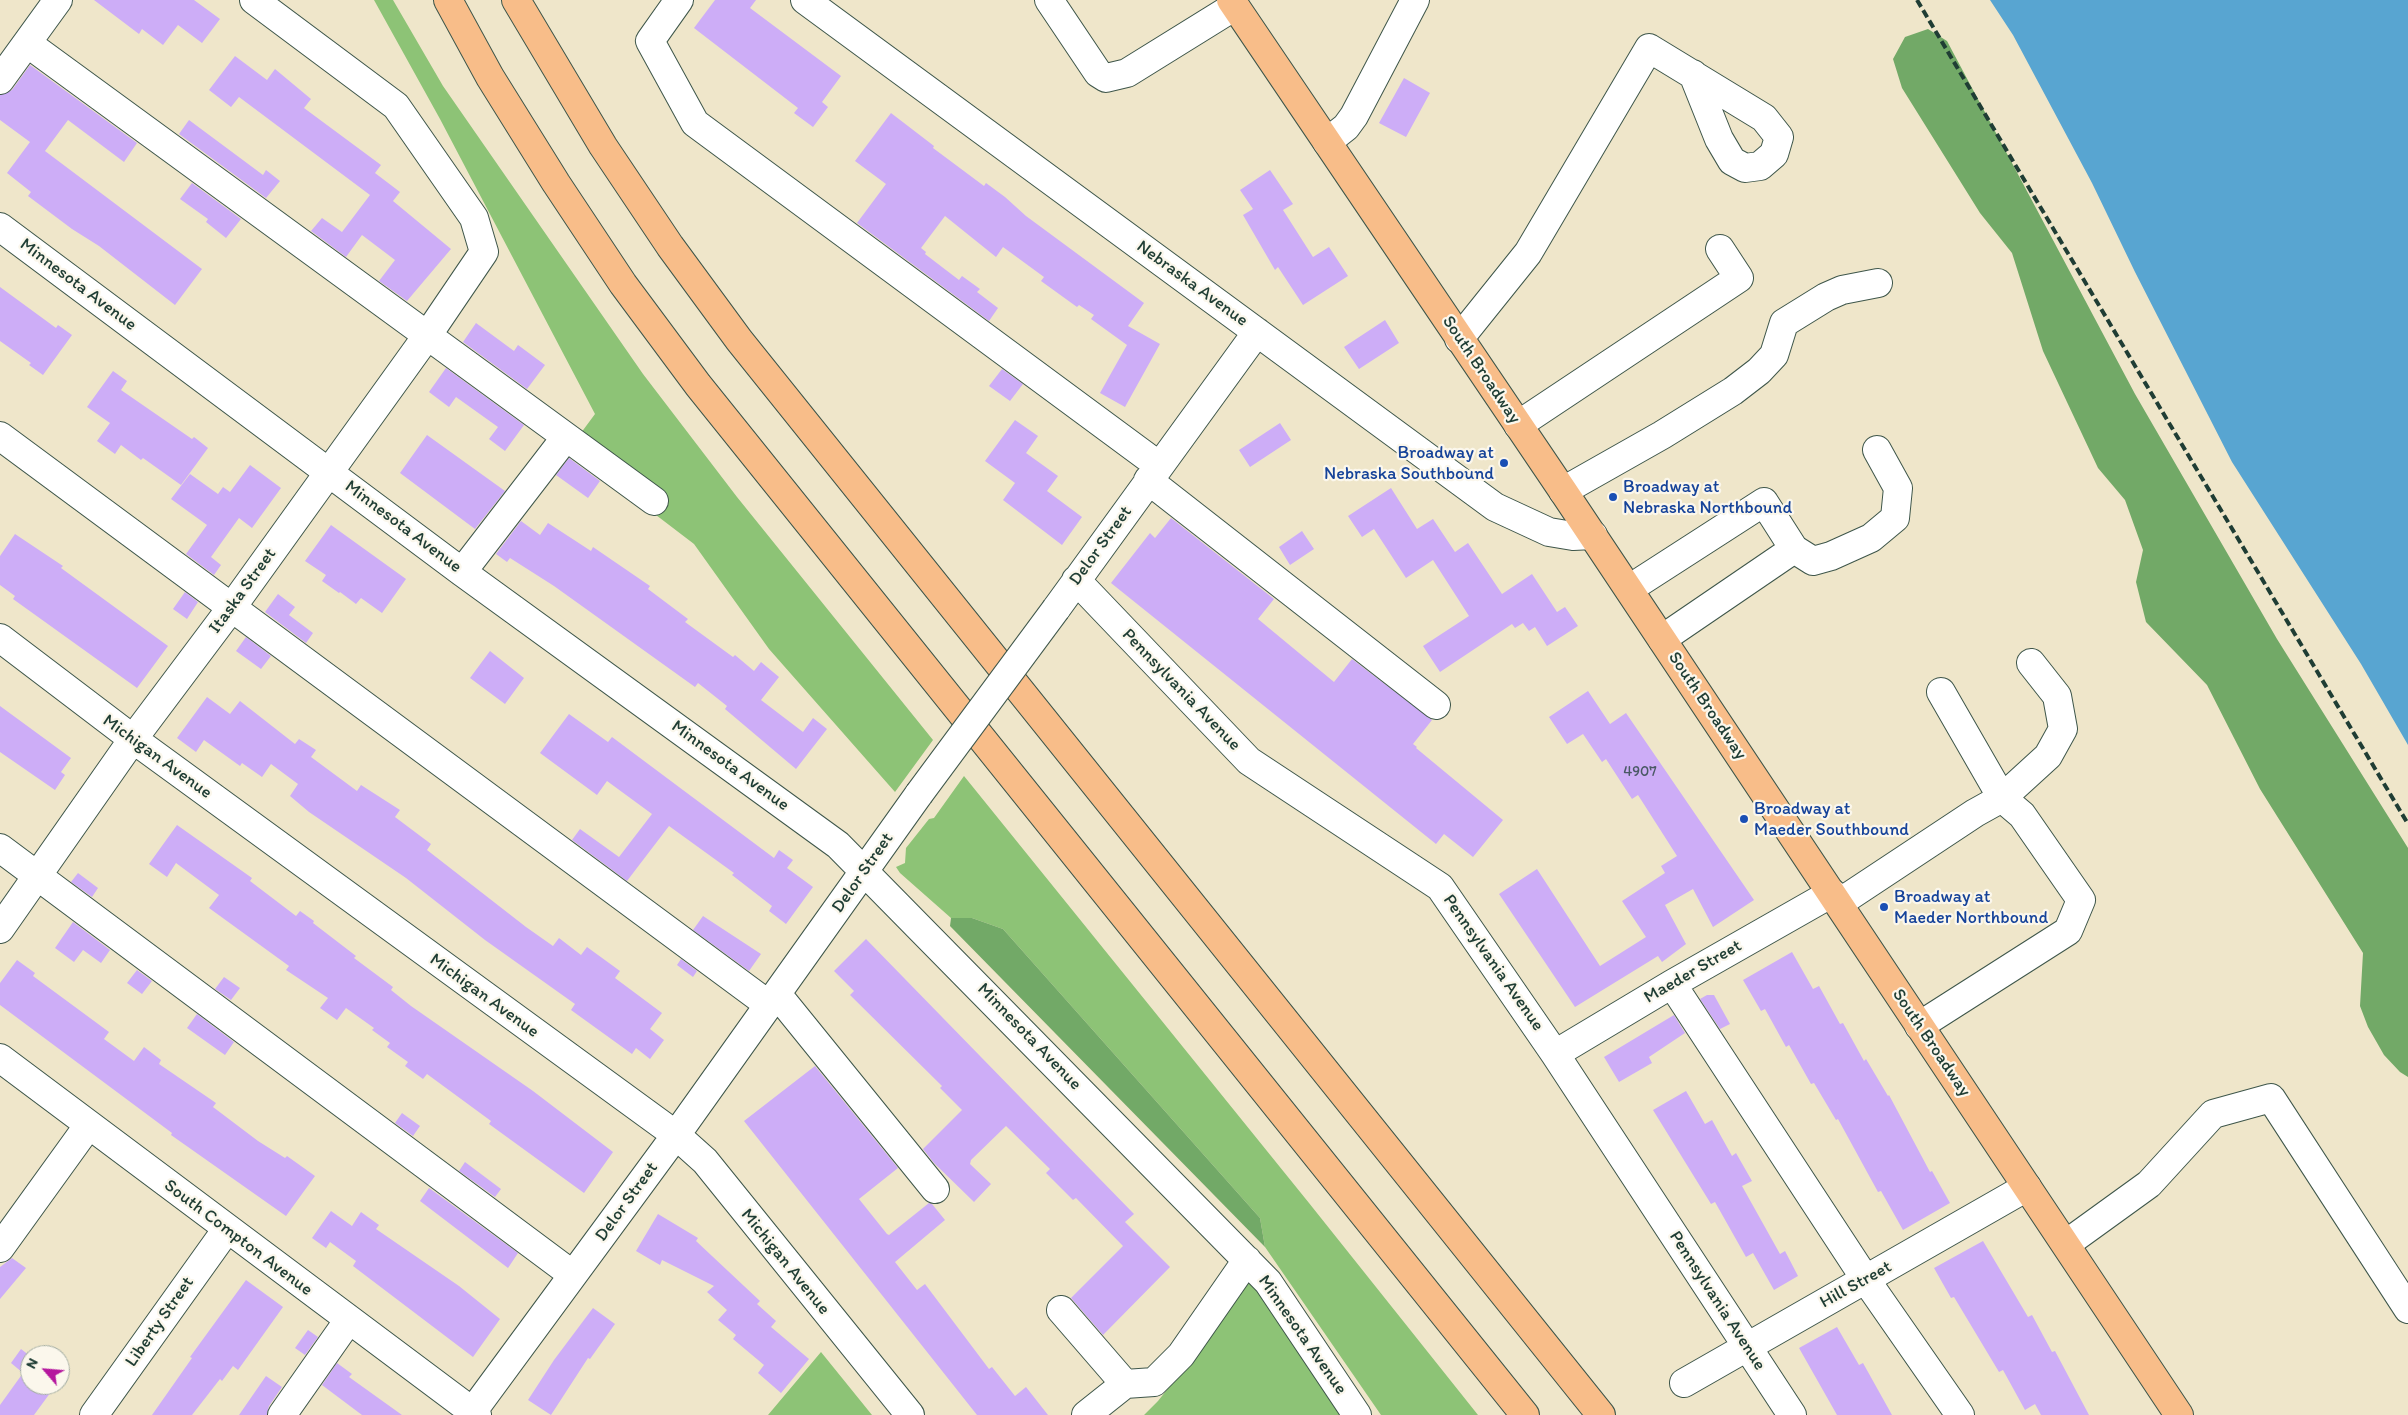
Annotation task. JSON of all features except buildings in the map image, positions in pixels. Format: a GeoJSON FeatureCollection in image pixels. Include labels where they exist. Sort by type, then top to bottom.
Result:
{"type":"FeatureCollection","features":[{"type":"Feature","properties":{"kind":"main road"},"geometry":{"type":"LineString","coordinates":[[448,0],[490,77],[556,183],[624,284],[698,385],[1525,1415]]}},
{"type":"Feature","properties":{"kind":"main road"},"geometry":{"type":"LineString","coordinates":[[516,0],[603,146],[670,246],[739,340],[1601,1415]]}},
{"type":"Feature","properties":{"kind":"main road","name":"South Broadway"},"geometry":{"type":"LineString","coordinates":[[1233,3],[1593,535],[2179,1415]]}},
{"type":"Feature","properties":{"kind":"street"},"geometry":{"type":"LineString","coordinates":[[0,80],[58,0]]}},
{"type":"Feature","properties":{"kind":"street","name":"Itaska Street"},"geometry":{"type":"LineString","coordinates":[[0,929],[133,739],[232,607],[427,336],[484,252],[474,218],[396,106],[254,0]]}},
{"type":"Feature","properties":{"kind":"street"},"geometry":{"type":"LineString","coordinates":[[679,0],[650,41],[695,123],[1153,472],[1436,705]]}},
{"type":"Feature","properties":{"kind":"street","name":"Nebraska Avenue"},"geometry":{"type":"LineString","coordinates":[[805,0],[1496,507],[1549,532],[1573,536],[1593,535]]}},
{"type":"Feature","properties":{"kind":"street"},"geometry":{"type":"LineString","coordinates":[[1049,0],[1098,73],[1106,78],[1127,74],[1233,3]]}},
{"type":"Feature","properties":{"kind":"street"},"geometry":{"type":"LineString","coordinates":[[1327,142],[1342,132],[1354,116],[1415,0]]}},
{"type":"Feature","properties":{"kind":"street"},"geometry":{"type":"LineString","coordinates":[[27,43],[654,501]]}},
{"type":"Feature","properties":{"kind":"street"},"geometry":{"type":"LineString","coordinates":[[1459,339],[1528,253],[1650,48],[1694,74]]}},
{"type":"Feature","properties":{"kind":"street","name":"Minnesota Avenue"},"geometry":{"type":"LineString","coordinates":[[0,227],[462,572],[838,845],[865,870],[1268,1282],[1358,1415]]}},
{"type":"Feature","properties":{"kind":"street"},"geometry":{"type":"LineString","coordinates":[[1518,425],[1740,278],[1720,249]]}},
{"type":"Feature","properties":{"kind":"street"},"geometry":{"type":"LineString","coordinates":[[1563,491],[1662,435],[1733,391],[1759,371],[1774,355],[1784,323],[1826,297],[1842,290],[1878,283]]}},
{"type":"Feature","properties":{"kind":"street","name":"Delor Street"},"geometry":{"type":"LineString","coordinates":[[474,1414],[773,1000],[919,794],[1257,332]]}},
{"type":"Feature","properties":{"kind":"street"},"geometry":{"type":"LineString","coordinates":[[0,436],[773,1000],[935,1189]]}},
{"type":"Feature","properties":{"kind":"street"},"geometry":{"type":"LineString","coordinates":[[462,572],[566,437]]}},
{"type":"Feature","properties":{"kind":"street"},"geometry":{"type":"LineString","coordinates":[[1629,589],[1764,502],[1794,549],[1813,560],[1831,556],[1871,538],[1895,518],[1898,488],[1877,450]]}},
{"type":"Feature","properties":{"kind":"street"},"geometry":{"type":"LineString","coordinates":[[1662,639],[1794,549]]}},
{"type":"Feature","properties":{"kind":"street","name":"Pennsylvania Avenue"},"geometry":{"type":"LineString","coordinates":[[1076,580],[1249,761],[1440,887],[1555,1054],[1792,1415]]}},
{"type":"Feature","properties":{"kind":"street","name":"Michigan Avenue"},"geometry":{"type":"LineString","coordinates":[[0,638],[133,739],[676,1135],[705,1160],[910,1415]]}},
{"type":"Feature","properties":{"kind":"street","name":"Maeder Street"},"geometry":{"type":"LineString","coordinates":[[1555,1054],[1672,984],[1835,898],[2002,798],[2048,756],[2063,729],[2056,696],[2031,663]]}},
{"type":"Feature","properties":{"kind":"street"},"geometry":{"type":"LineString","coordinates":[[1919,1026],[2068,932],[2081,900],[2022,815],[2002,798],[1941,692]]}},
{"type":"Feature","properties":{"kind":"street"},"geometry":{"type":"LineString","coordinates":[[0,848],[573,1275]]}},
{"type":"Feature","properties":{"kind":"street"},"geometry":{"type":"LineString","coordinates":[[1672,984],[1866,1280],[1960,1415]]}},
{"type":"Feature","properties":{"kind":"street","name":"South Compton Avenue"},"geometry":{"type":"LineString","coordinates":[[0,1058],[88,1126],[474,1414]]}},
{"type":"Feature","properties":{"kind":"street"},"geometry":{"type":"LineString","coordinates":[[2066,1244],[2149,1184],[2213,1114],[2271,1098],[2408,1309]]}},
{"type":"Feature","properties":{"kind":"street"},"geometry":{"type":"LineString","coordinates":[[0,1248],[88,1126]]}},
{"type":"Feature","properties":{"kind":"street","name":"Hill Street"},"geometry":{"type":"LineString","coordinates":[[1684,1383],[2027,1186]]}},
{"type":"Feature","properties":{"kind":"street","name":"Liberty Street"},"geometry":{"type":"LineString","coordinates":[[94,1415],[226,1229]]}},
{"type":"Feature","properties":{"kind":"street"},"geometry":{"type":"LineString","coordinates":[[1086,1415],[1125,1384],[1154,1382],[1181,1355],[1246,1260]]}},
{"type":"Feature","properties":{"kind":"street"},"geometry":{"type":"LineString","coordinates":[[1061,1310],[1125,1384]]}},
{"type":"Feature","properties":{"kind":"street"},"geometry":{"type":"LineString","coordinates":[[282,1415],[348,1321]]}},
{"type":"Feature","properties":{"kind":"green space"},"geometry":{"type":"Polygon","coordinates":[[[374,0],[393,0],[443,86],[643,374],[737,497],[933,740],[895,792],[769,649],[694,544],[656,515],[665,502],[578,437],[595,414],[440,119],[374,0]]]}},
{"type":"Feature","properties":{"kind":"green space"},"geometry":{"type":"Polygon","coordinates":[[[1928,29],[1947,41],[2135,394],[2277,639],[2408,848],[2408,1077],[2400,1072],[2384,1055],[2368,1027],[2360,1006],[2363,953],[2260,789],[2207,685],[2146,622],[2136,582],[2143,550],[2125,500],[2098,468],[2043,351],[2012,253],[1980,213],[1902,88],[1893,59],[1905,37],[1928,29]]]}},
{"type":"Feature","properties":{"kind":"green space"},"geometry":{"type":"Polygon","coordinates":[[[964,776],[1478,1415],[1381,1415],[1265,1247],[1260,1218],[1003,929],[972,918],[951,918],[900,873],[896,867],[905,863],[906,848],[929,819],[934,818],[964,776]]]}},
{"type":"Feature","properties":{"kind":"green space"},"geometry":{"type":"Polygon","coordinates":[[[951,918],[972,918],[1003,929],[1260,1218],[1265,1247],[950,926],[951,918]]]}},
{"type":"Feature","properties":{"kind":"green space"},"geometry":{"type":"Polygon","coordinates":[[[1250,1275],[1345,1415],[1144,1415],[1181,1372],[1250,1275]]]}},
{"type":"Feature","properties":{"kind":"green space"},"geometry":{"type":"Polygon","coordinates":[[[821,1352],[872,1415],[768,1415],[821,1352]]]}},
{"type":"Feature","properties":{"kind":"water"},"geometry":{"type":"Polygon","coordinates":[[[1990,0],[2408,0],[2408,745],[2361,664],[2232,462],[2092,183],[2013,35],[1990,0]]]}},
{"type":"Feature","properties":{"kind":"railway"},"geometry":{"type":"LineString","coordinates":[[1917,0],[2408,824]]}},
{"type":"Feature","properties":{"kind":"place","name":"Broadway at Nebraska Southbound"},"geometry":{"type":"Point","coordinates":[1504,463]}},
{"type":"Feature","properties":{"kind":"place","name":"Broadway at Nebraska Northbound"},"geometry":{"type":"Point","coordinates":[1613,497]}},
{"type":"Feature","properties":{"kind":"place","name":"Broadway at Maeder Southbound"},"geometry":{"type":"Point","coordinates":[1744,819]}},
{"type":"Feature","properties":{"kind":"place","name":"Broadway at Maeder Northbound"},"geometry":{"type":"Point","coordinates":[1884,907]}}]}
